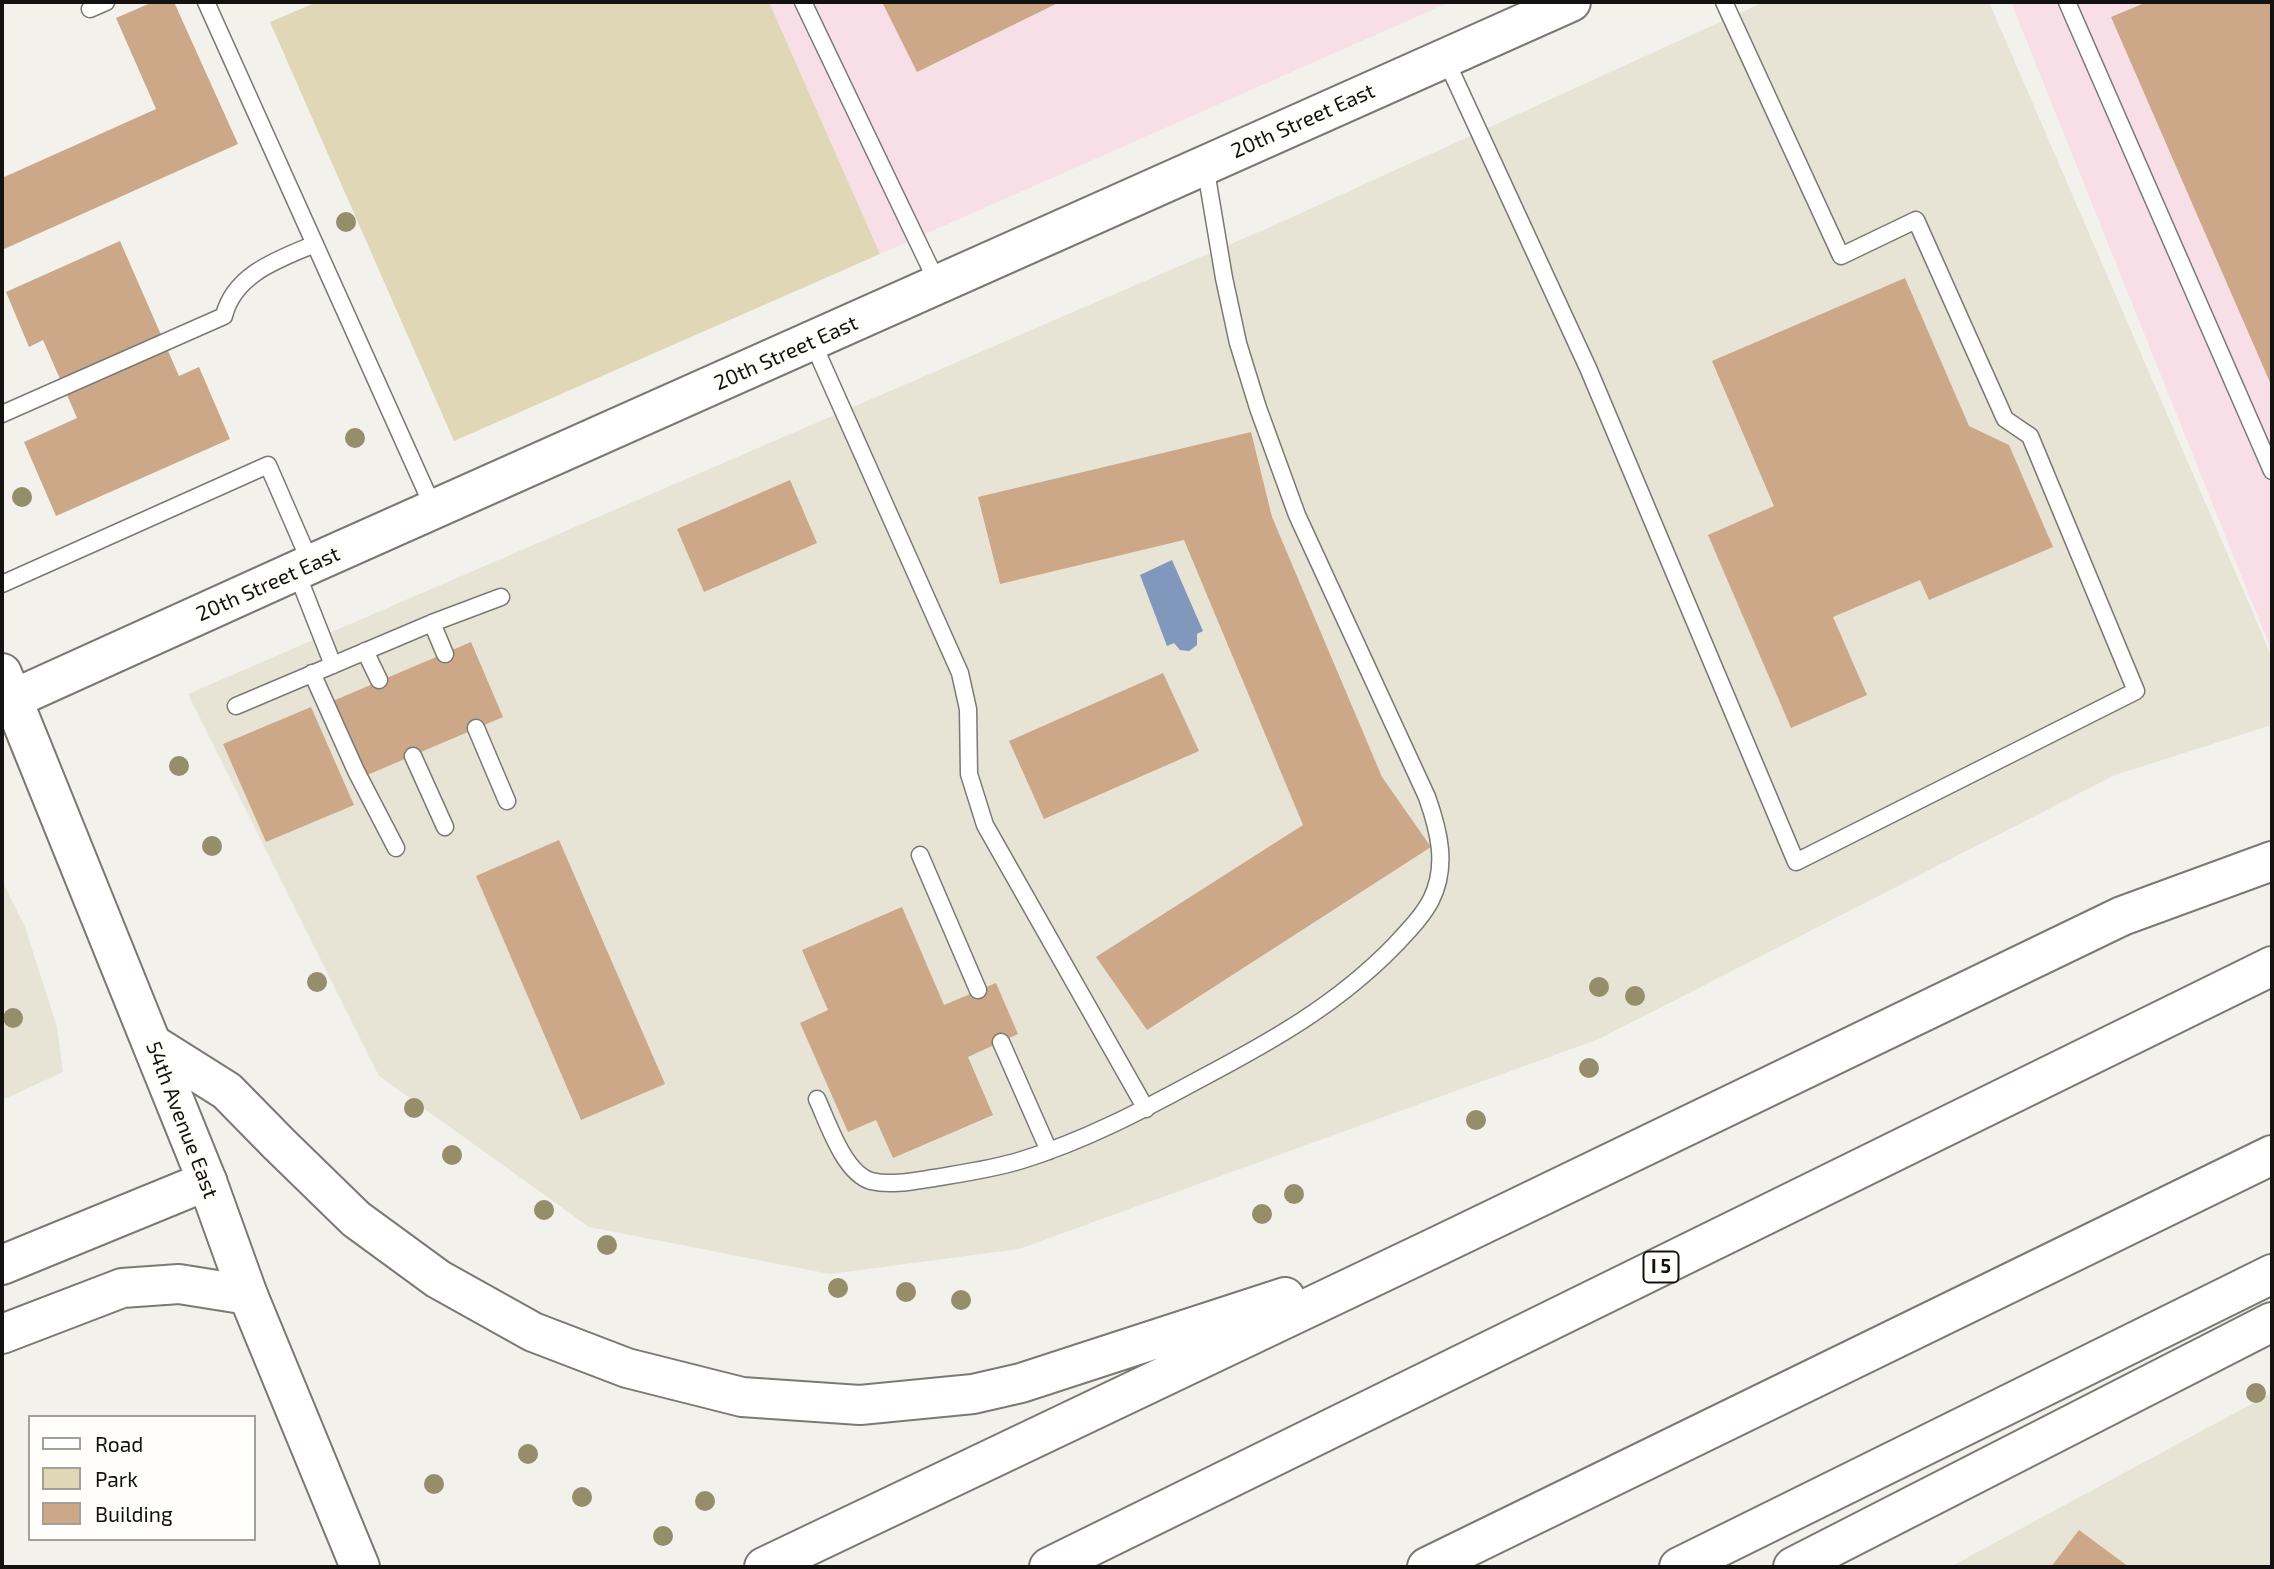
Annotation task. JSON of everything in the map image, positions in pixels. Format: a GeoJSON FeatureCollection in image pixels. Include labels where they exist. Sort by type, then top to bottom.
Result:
{"type":"FeatureCollection","features":[{"type":"Feature","properties":{"kind":"main road","name":"20th Street East"},"geometry":{"type":"LineString","coordinates":[[6,692],[303,567],[1570,2]]}},
{"type":"Feature","properties":{"kind":"main road","name":"54th Avenue East"},"geometry":{"type":"LineString","coordinates":[[6,692],[154,1045],[248,1295],[360,1567]]}},
{"type":"Feature","properties":{"kind":"main road"},"geometry":{"type":"LineString","coordinates":[[764,1567],[2122,916],[2272,861]]}},
{"type":"Feature","properties":{"kind":"main road","name":"I 5"},"geometry":{"type":"LineString","coordinates":[[1049,1567],[2272,966]]}},
{"type":"Feature","properties":{"kind":"main road"},"geometry":{"type":"LineString","coordinates":[[154,1045],[227,1091],[356,1219],[438,1279],[533,1332],[626,1368],[742,1397],[860,1405],[973,1394],[1072,1366],[1440,1245]]}},
{"type":"Feature","properties":{"kind":"main road"},"geometry":{"type":"LineString","coordinates":[[1427,1567],[2272,1155]]}},
{"type":"Feature","properties":{"kind":"main road"},"geometry":{"type":"LineString","coordinates":[[2,1265],[207,1181]]}},
{"type":"Feature","properties":{"kind":"main road"},"geometry":{"type":"LineString","coordinates":[[1679,1567],[2272,1274]]}},
{"type":"Feature","properties":{"kind":"main road"},"geometry":{"type":"LineString","coordinates":[[2,1334],[122,1288],[179,1284],[248,1295]]}},
{"type":"Feature","properties":{"kind":"main road"},"geometry":{"type":"LineString","coordinates":[[1793,1567],[2272,1322]]}},
{"type":"Feature","properties":{"kind":"lane"},"geometry":{"type":"LineString","coordinates":[[90,9],[106,2]]}},
{"type":"Feature","properties":{"kind":"lane"},"geometry":{"type":"LineString","coordinates":[[206,2],[434,509]]}},
{"type":"Feature","properties":{"kind":"lane"},"geometry":{"type":"LineString","coordinates":[[803,2],[938,284]]}},
{"type":"Feature","properties":{"kind":"lane"},"geometry":{"type":"LineString","coordinates":[[1446,58],[1588,368],[1796,862],[2136,691],[2030,436],[2005,419],[1916,220],[1841,256],[1724,2]]}},
{"type":"Feature","properties":{"kind":"lane"},"geometry":{"type":"LineString","coordinates":[[2067,2],[2272,471]]}},
{"type":"Feature","properties":{"kind":"lane"},"geometry":{"type":"LineString","coordinates":[[817,1099],[848,1164],[869,1181],[898,1183],[972,1172],[1049,1151],[1146,1109],[1282,1036],[1348,989],[1382,958],[1419,919],[1437,888],[1440,844],[1427,797],[1297,515],[1258,408],[1238,343],[1205,165]]}},
{"type":"Feature","properties":{"kind":"lane"},"geometry":{"type":"LineString","coordinates":[[2,414],[223,316],[230,298],[246,280],[273,262],[315,244]]}},
{"type":"Feature","properties":{"kind":"lane"},"geometry":{"type":"LineString","coordinates":[[812,341],[961,673],[968,709],[969,774],[985,825],[1146,1109]]}},
{"type":"Feature","properties":{"kind":"lane"},"geometry":{"type":"LineString","coordinates":[[2,584],[268,465],[333,664]]}},
{"type":"Feature","properties":{"kind":"lane"},"geometry":{"type":"LineString","coordinates":[[236,706],[432,623],[501,597]]}},
{"type":"Feature","properties":{"kind":"lane"},"geometry":{"type":"LineString","coordinates":[[432,623],[445,653]]}},
{"type":"Feature","properties":{"kind":"lane"},"geometry":{"type":"LineString","coordinates":[[365,651],[379,680]]}},
{"type":"Feature","properties":{"kind":"lane"},"geometry":{"type":"LineString","coordinates":[[312,673],[356,771],[396,848]]}},
{"type":"Feature","properties":{"kind":"lane"},"geometry":{"type":"LineString","coordinates":[[476,728],[507,801]]}},
{"type":"Feature","properties":{"kind":"lane"},"geometry":{"type":"LineString","coordinates":[[413,756],[445,827]]}},
{"type":"Feature","properties":{"kind":"lane"},"geometry":{"type":"LineString","coordinates":[[919,855],[978,990]]}},
{"type":"Feature","properties":{"kind":"lane"},"geometry":{"type":"LineString","coordinates":[[1001,1042],[1049,1151]]}},
{"type":"Feature","properties":{"kind":"shaded area"},"geometry":{"type":"Polygon","coordinates":[[[769,2],[1450,2],[880,254],[769,2]]]}},
{"type":"Feature","properties":{"kind":"shaded area"},"geometry":{"type":"Polygon","coordinates":[[[1764,2],[1989,2],[2272,657],[2272,725],[2115,775],[1599,1039],[1019,1249],[830,1274],[589,1227],[379,1076],[188,694],[1277,224],[1764,2]]]}},
{"type":"Feature","properties":{"kind":"shaded area"},"geometry":{"type":"Polygon","coordinates":[[[2011,2],[2272,2],[2272,652],[2011,2]]]}},
{"type":"Feature","properties":{"kind":"shaded area"},"geometry":{"type":"Polygon","coordinates":[[[2,881],[25,927],[57,1027],[63,1072],[2,1100],[2,881]]]}},
{"type":"Feature","properties":{"kind":"shaded area"},"geometry":{"type":"Polygon","coordinates":[[[2272,1393],[2272,1567],[1950,1567],[2272,1393]]]}},
{"type":"Feature","properties":{"kind":"green space"},"geometry":{"type":"Polygon","coordinates":[[[317,2],[769,2],[880,254],[454,441],[270,22],[317,2]]]}},
{"type":"Feature","properties":{"kind":"water"},"geometry":{"type":"Polygon","coordinates":[[[1172,560],[1203,631],[1197,634],[1197,645],[1189,651],[1180,650],[1174,643],[1167,646],[1140,575],[1172,560]]]}},
{"type":"Feature","properties":{"kind":"building"},"geometry":{"type":"Polygon","coordinates":[[[153,2],[174,2],[238,144],[2,250],[2,178],[156,109],[116,18],[153,2]]]}},
{"type":"Feature","properties":{"kind":"building"},"geometry":{"type":"Polygon","coordinates":[[[882,2],[1060,2],[917,72],[882,2]]]}},
{"type":"Feature","properties":{"kind":"building"},"geometry":{"type":"Polygon","coordinates":[[[2147,2],[2272,2],[2272,387],[2111,17],[2147,2]]]}},
{"type":"Feature","properties":{"kind":"building"},"geometry":{"type":"Polygon","coordinates":[[[120,241],[179,376],[199,367],[230,439],[56,516],[24,442],[77,418],[43,340],[29,347],[6,292],[120,241]]]}},
{"type":"Feature","properties":{"kind":"building"},"geometry":{"type":"Polygon","coordinates":[[[1905,278],[1969,426],[2009,445],[2053,547],[1929,600],[1920,580],[1833,617],[1867,695],[1791,728],[1708,535],[1774,506],[1712,361],[1905,278]]]}},
{"type":"Feature","properties":{"kind":"building"},"geometry":{"type":"Polygon","coordinates":[[[1251,432],[1272,517],[1382,777],[1431,847],[1147,1030],[1096,957],[1303,825],[1184,540],[1000,584],[978,497],[1251,432]]]}},
{"type":"Feature","properties":{"kind":"building"},"geometry":{"type":"Polygon","coordinates":[[[790,480],[817,543],[704,592],[677,529],[790,480]]]}},
{"type":"Feature","properties":{"kind":"building"},"geometry":{"type":"Polygon","coordinates":[[[471,642],[503,717],[365,776],[333,701],[471,642]]]}},
{"type":"Feature","properties":{"kind":"building"},"geometry":{"type":"Polygon","coordinates":[[[1163,673],[1199,751],[1044,819],[1009,741],[1163,673]]]}},
{"type":"Feature","properties":{"kind":"building"},"geometry":{"type":"Polygon","coordinates":[[[311,707],[354,805],[266,842],[223,744],[311,707]]]}},
{"type":"Feature","properties":{"kind":"building"},"geometry":{"type":"Polygon","coordinates":[[[559,840],[665,1084],[581,1120],[476,876],[559,840]]]}},
{"type":"Feature","properties":{"kind":"building"},"geometry":{"type":"Polygon","coordinates":[[[902,907],[944,1005],[996,983],[1018,1034],[968,1057],[993,1115],[893,1158],[876,1120],[848,1132],[800,1023],[828,1010],[802,950],[902,907]]]}},
{"type":"Feature","properties":{"kind":"building"},"geometry":{"type":"Polygon","coordinates":[[[2079,1530],[2129,1567],[2051,1567],[2079,1530]]]}}]}
